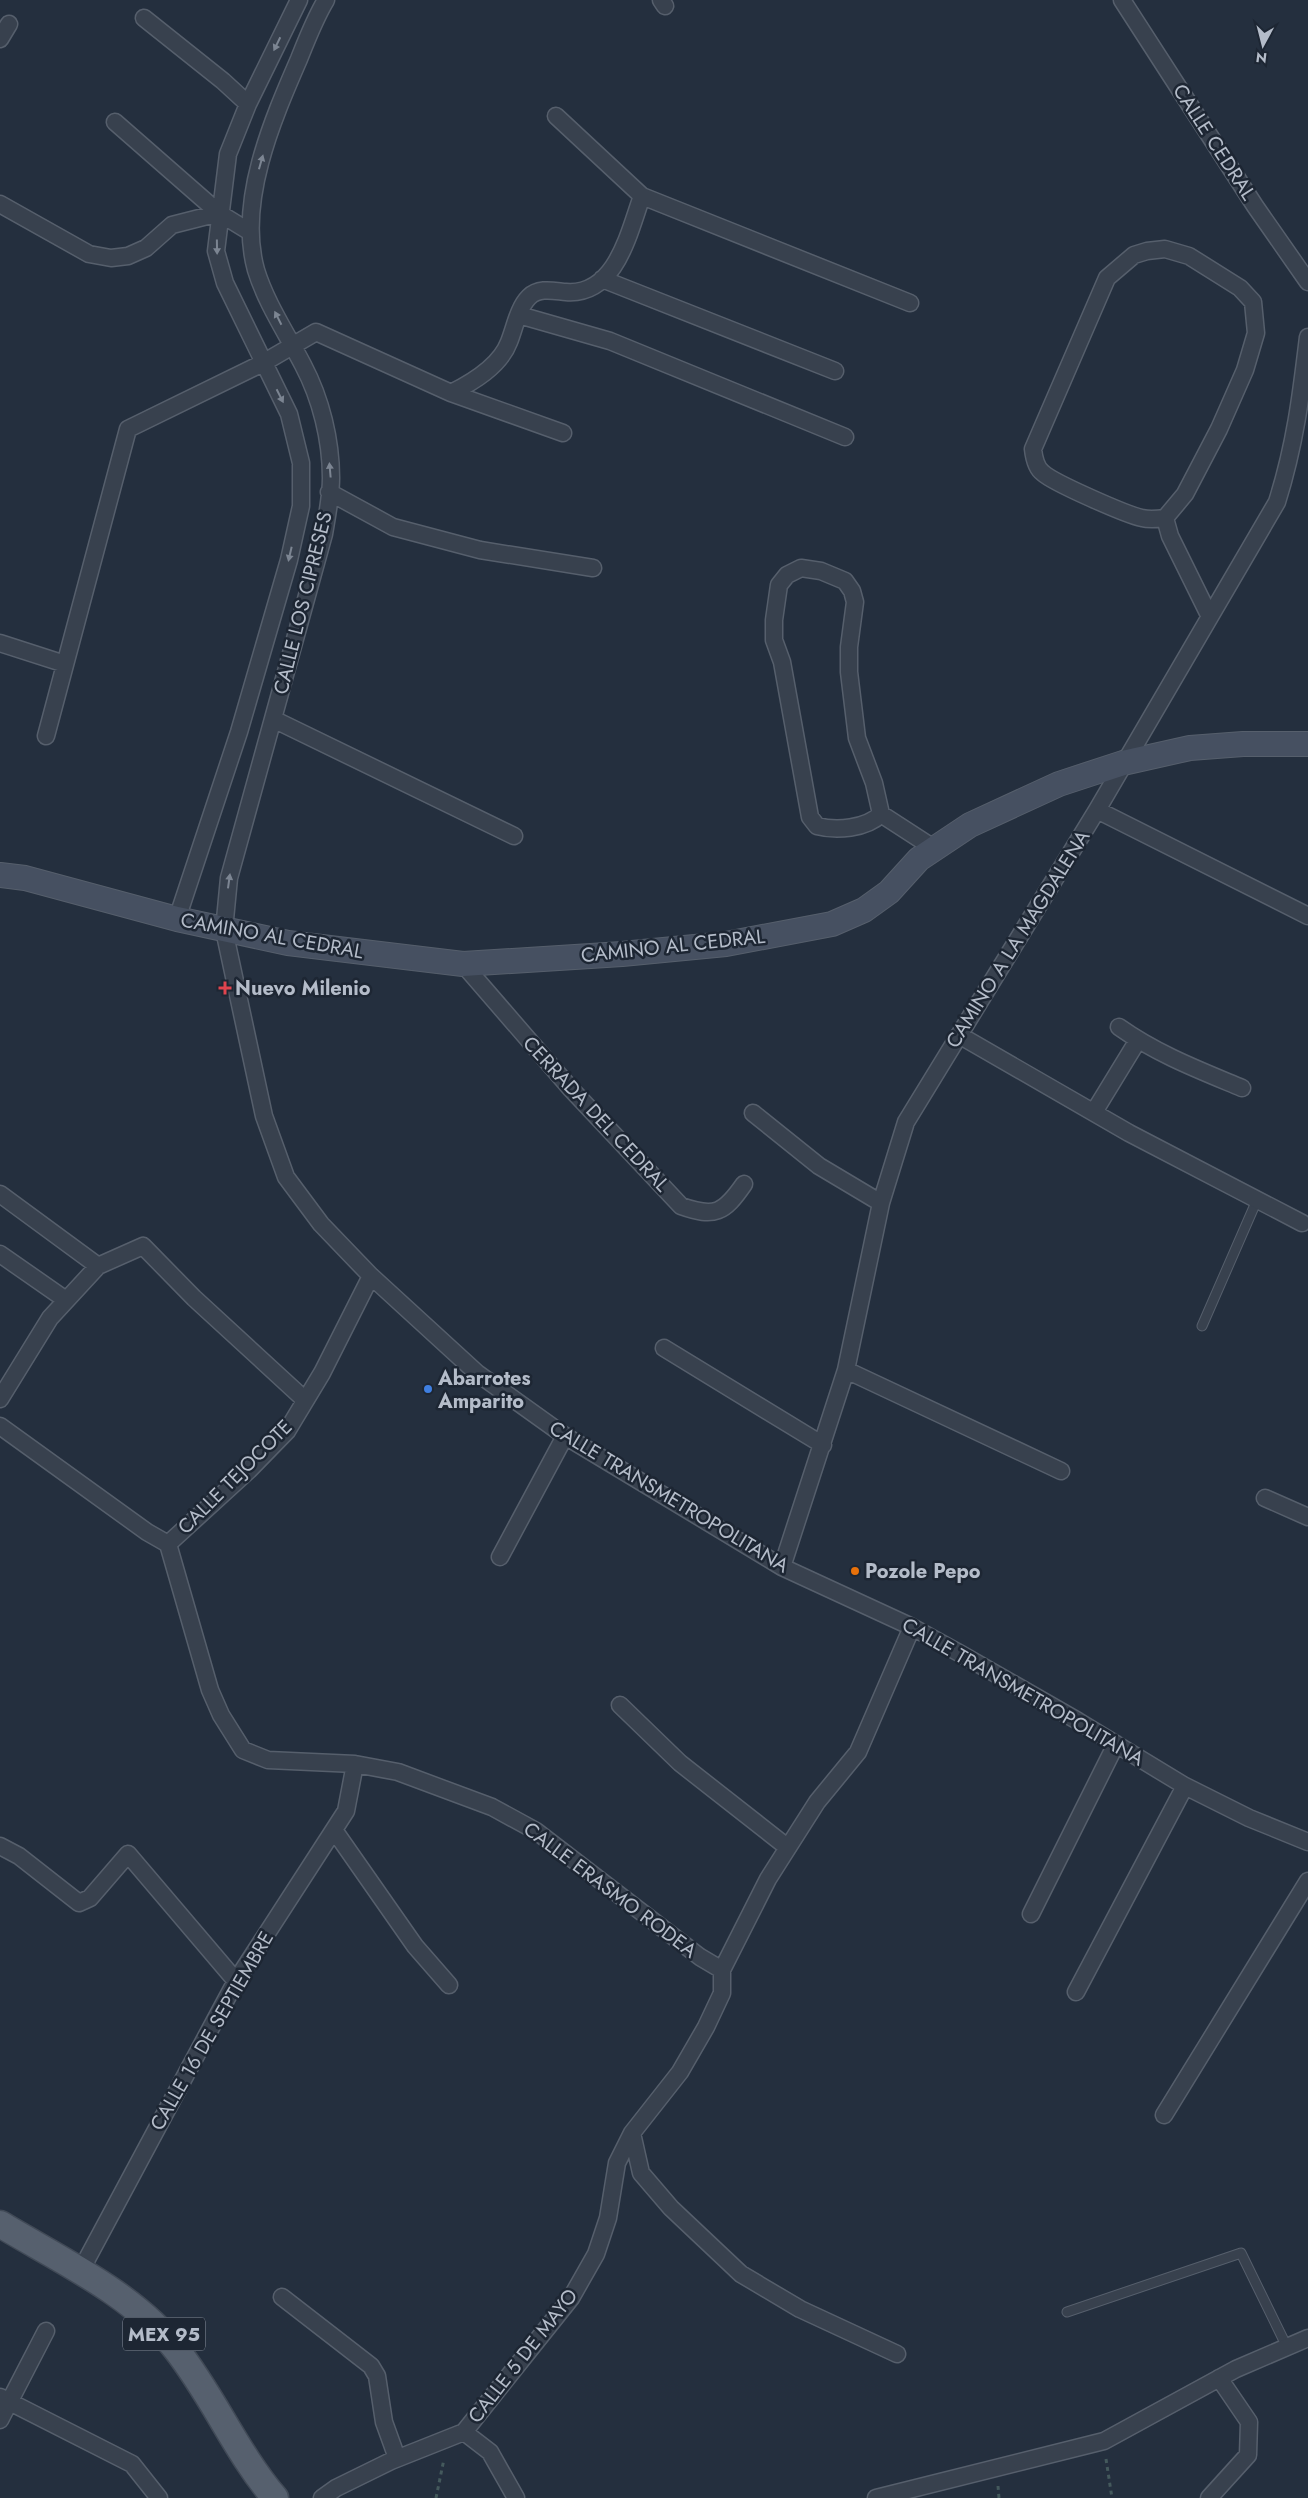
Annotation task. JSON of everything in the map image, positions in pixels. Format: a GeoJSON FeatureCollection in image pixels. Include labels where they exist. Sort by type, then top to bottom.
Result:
{"type":"FeatureCollection","features":[{"type":"Feature","properties":{"kind":"main road","name":"MEX 95"},"geometry":{"type":"LineString","coordinates":[[0,2224],[80,2272],[157,2326],[176,2348],[236,2443],[275,2498]]}},
{"type":"Feature","properties":{"kind":"street","name":"CALLE LOS CIPRESES"},"geometry":{"type":"LineString","coordinates":[[177,919],[239,732],[289,560],[301,506],[301,463],[289,414],[224,283],[216,251],[219,213],[228,154],[248,104],[299,0]]}},
{"type":"Feature","properties":{"kind":"street","name":"CALLE LOS CIPRESES"},"geometry":{"type":"LineString","coordinates":[[224,930],[229,878],[324,534],[331,478],[326,425],[304,366],[293,348],[256,270],[250,232],[252,200],[261,162],[285,91],[326,0]]}},
{"type":"Feature","properties":{"kind":"street","name":"CALLE CEDRAL"},"geometry":{"type":"LineString","coordinates":[[1122,0],[1255,206],[1308,282]]}},
{"type":"Feature","properties":{"kind":"street"},"geometry":{"type":"LineString","coordinates":[[144,18],[223,81],[248,104]]}},
{"type":"Feature","properties":{"kind":"street"},"geometry":{"type":"LineString","coordinates":[[0,38],[9,24]]}},
{"type":"Feature","properties":{"kind":"street"},"geometry":{"type":"LineString","coordinates":[[556,116],[642,196],[910,303]]}},
{"type":"Feature","properties":{"kind":"street"},"geometry":{"type":"LineString","coordinates":[[115,122],[219,213],[250,232]]}},
{"type":"Feature","properties":{"kind":"street"},"geometry":{"type":"LineString","coordinates":[[451,393],[475,379],[503,355],[519,315],[530,296],[539,291],[580,292],[602,279],[619,257],[642,196]]}},
{"type":"Feature","properties":{"kind":"street"},"geometry":{"type":"LineString","coordinates":[[0,204],[89,254],[111,258],[128,256],[146,248],[172,225],[219,213]]}},
{"type":"Feature","properties":{"kind":"street"},"geometry":{"type":"LineString","coordinates":[[1165,249],[1189,256],[1240,288],[1253,302],[1256,333],[1245,370],[1219,429],[1185,494],[1165,518],[1153,520],[1132,516],[1049,477],[1038,467],[1034,459],[1033,449],[1107,278],[1134,255],[1165,249]]}},
{"type":"Feature","properties":{"kind":"street"},"geometry":{"type":"LineString","coordinates":[[602,279],[834,371]]}},
{"type":"Feature","properties":{"kind":"street"},"geometry":{"type":"LineString","coordinates":[[519,315],[610,341],[845,437]]}},
{"type":"Feature","properties":{"kind":"street"},"geometry":{"type":"LineString","coordinates":[[46,736],[128,429],[293,348],[316,332],[451,393],[563,433]]}},
{"type":"Feature","properties":{"kind":"street","name":"CAMINO A LA MAGDALENA"},"geometry":{"type":"LineString","coordinates":[[782,1567],[846,1370],[881,1203],[906,1122],[1097,810],[1277,502],[1296,431],[1308,337]]}},
{"type":"Feature","properties":{"kind":"street"},"geometry":{"type":"LineString","coordinates":[[329,492],[393,527],[480,550],[593,568]]}},
{"type":"Feature","properties":{"kind":"street"},"geometry":{"type":"LineString","coordinates":[[1165,518],[1170,536],[1210,617]]}},
{"type":"Feature","properties":{"kind":"street"},"geometry":{"type":"LineString","coordinates":[[880,814],[873,822],[830,829],[817,826],[810,817],[782,662],[774,640],[778,585],[787,575],[801,568],[834,576],[845,581],[852,591],[855,602],[849,647],[849,672],[857,738],[874,782],[880,814],[935,848]]}},
{"type":"Feature","properties":{"kind":"street"},"geometry":{"type":"LineString","coordinates":[[0,643],[65,664]]}},
{"type":"Feature","properties":{"kind":"street"},"geometry":{"type":"LineString","coordinates":[[273,719],[514,836]]}},
{"type":"Feature","properties":{"kind":"street","name":"CAMINO AL CEDRAL"},"geometry":{"type":"LineString","coordinates":[[0,875],[25,878],[100,896],[177,919],[288,943],[463,964],[622,954],[726,944],[832,924],[864,910],[889,892],[919,859],[970,825],[1059,784],[1123,763],[1190,748],[1242,744],[1308,744]]}},
{"type":"Feature","properties":{"kind":"street"},"geometry":{"type":"LineString","coordinates":[[1097,810],[1308,916]]}},
{"type":"Feature","properties":{"kind":"street","name":"CALLE TRANSMETROPOLITANA"},"geometry":{"type":"LineString","coordinates":[[224,930],[264,1116],[286,1177],[321,1224],[371,1276],[477,1373],[564,1436],[782,1567],[912,1627],[1116,1744],[1185,1786],[1249,1818],[1308,1842]]}},
{"type":"Feature","properties":{"kind":"street","name":"CERRADA DEL CEDRAL"},"geometry":{"type":"LineString","coordinates":[[463,964],[571,1089],[681,1206],[700,1213],[716,1211],[730,1204],[744,1184]]}},
{"type":"Feature","properties":{"kind":"street"},"geometry":{"type":"LineString","coordinates":[[1119,1026],[1138,1040],[1172,1058],[1242,1088]]}},
{"type":"Feature","properties":{"kind":"street"},"geometry":{"type":"LineString","coordinates":[[959,1035],[1138,1138],[1302,1223]]}},
{"type":"Feature","properties":{"kind":"street"},"geometry":{"type":"LineString","coordinates":[[1094,1112],[1138,1040]]}},
{"type":"Feature","properties":{"kind":"street"},"geometry":{"type":"LineString","coordinates":[[753,1113],[819,1166],[881,1203]]}},
{"type":"Feature","properties":{"kind":"street"},"geometry":{"type":"LineString","coordinates":[[0,1194],[98,1266]]}},
{"type":"Feature","properties":{"kind":"street"},"geometry":{"type":"LineString","coordinates":[[0,1399],[50,1318],[66,1300],[98,1266],[143,1246],[194,1298],[306,1400]]}},
{"type":"Feature","properties":{"kind":"street"},"geometry":{"type":"LineString","coordinates":[[0,1254],[66,1300]]}},
{"type":"Feature","properties":{"kind":"street","name":"CALLE TEJOCOTE"},"geometry":{"type":"LineString","coordinates":[[168,1544],[287,1431],[339,1342],[371,1276]]}},
{"type":"Feature","properties":{"kind":"street"},"geometry":{"type":"LineString","coordinates":[[664,1348],[823,1444]]}},
{"type":"Feature","properties":{"kind":"street"},"geometry":{"type":"LineString","coordinates":[[846,1370],[1060,1471]]}},
{"type":"Feature","properties":{"kind":"street"},"geometry":{"type":"LineString","coordinates":[[0,1426],[147,1532],[168,1544]]}},
{"type":"Feature","properties":{"kind":"street"},"geometry":{"type":"LineString","coordinates":[[500,1557],[564,1436]]}},
{"type":"Feature","properties":{"kind":"street"},"geometry":{"type":"LineString","coordinates":[[1265,1498],[1308,1517]]}},
{"type":"Feature","properties":{"kind":"street","name":"CALLE ERASMO RODEA"},"geometry":{"type":"LineString","coordinates":[[168,1544],[210,1690],[221,1715],[243,1750],[268,1760],[355,1764],[398,1772],[492,1807],[536,1831],[700,1957],[722,1970]]}},
{"type":"Feature","properties":{"kind":"street"},"geometry":{"type":"LineString","coordinates":[[722,1970],[753,1907],[787,1847],[817,1802],[858,1752],[912,1627]]}},
{"type":"Feature","properties":{"kind":"street"},"geometry":{"type":"LineString","coordinates":[[620,1705],[680,1763],[787,1847]]}},
{"type":"Feature","properties":{"kind":"street"},"geometry":{"type":"LineString","coordinates":[[1031,1914],[1116,1744]]}},
{"type":"Feature","properties":{"kind":"street","name":"CALLE 16 DE SEPTIEMBRE"},"geometry":{"type":"LineString","coordinates":[[80,2272],[236,1981],[346,1811],[355,1764]]}},
{"type":"Feature","properties":{"kind":"street"},"geometry":{"type":"LineString","coordinates":[[1076,1992],[1185,1786]]}},
{"type":"Feature","properties":{"kind":"street"},"geometry":{"type":"LineString","coordinates":[[334,1830],[416,1946],[449,1985]]}},
{"type":"Feature","properties":{"kind":"street"},"geometry":{"type":"LineString","coordinates":[[0,1846],[20,1856],[79,1903],[90,1898],[128,1854],[236,1981]]}},
{"type":"Feature","properties":{"kind":"street"},"geometry":{"type":"LineString","coordinates":[[1164,2115],[1308,1881]]}},
{"type":"Feature","properties":{"kind":"street","name":"CALLE 5 DE MAYO"},"geometry":{"type":"LineString","coordinates":[[322,2498],[336,2488],[397,2458],[464,2432],[572,2298],[596,2254],[608,2218],[617,2163],[632,2133],[680,2072],[706,2027],[722,1993],[722,1970]]}},
{"type":"Feature","properties":{"kind":"street"},"geometry":{"type":"LineString","coordinates":[[632,2133],[641,2173],[671,2208],[741,2274],[800,2309],[896,2354]]}},
{"type":"Feature","properties":{"kind":"street"},"geometry":{"type":"LineString","coordinates":[[282,2297],[370,2366],[377,2376],[384,2422],[397,2458]]}},
{"type":"Feature","properties":{"kind":"street"},"geometry":{"type":"LineString","coordinates":[[0,2420],[5,2399],[46,2331]]}},
{"type":"Feature","properties":{"kind":"street"},"geometry":{"type":"LineString","coordinates":[[876,2498],[1104,2441],[1219,2378],[1308,2338]]}},
{"type":"Feature","properties":{"kind":"street"},"geometry":{"type":"LineString","coordinates":[[1209,2498],[1248,2454],[1249,2422],[1219,2378]]}},
{"type":"Feature","properties":{"kind":"street"},"geometry":{"type":"LineString","coordinates":[[5,2399],[132,2464],[159,2498]]}},
{"type":"Feature","properties":{"kind":"street"},"geometry":{"type":"LineString","coordinates":[[464,2432],[490,2452],[516,2498]]}},
{"type":"Feature","properties":{"kind":"lane"},"geometry":{"type":"LineString","coordinates":[[1202,1326],[1257,1200]]}},
{"type":"Feature","properties":{"kind":"lane"},"geometry":{"type":"LineString","coordinates":[[1066,2312],[1241,2253],[1287,2347]]}},
{"type":"Feature","properties":{"kind":"path"},"geometry":{"type":"LineString","coordinates":[[436,2498],[448,2437]]}},
{"type":"Feature","properties":{"kind":"path"},"geometry":{"type":"LineString","coordinates":[[1104,2441],[1112,2498]]}},
{"type":"Feature","properties":{"kind":"place","name":"Nuevo Milenio"},"geometry":{"type":"Point","coordinates":[225,988]}},
{"type":"Feature","properties":{"kind":"place","name":"Abarrotes Amparito"},"geometry":{"type":"Point","coordinates":[428,1389]}},
{"type":"Feature","properties":{"kind":"place","name":"Pozole Pepo"},"geometry":{"type":"Point","coordinates":[855,1571]}}]}
